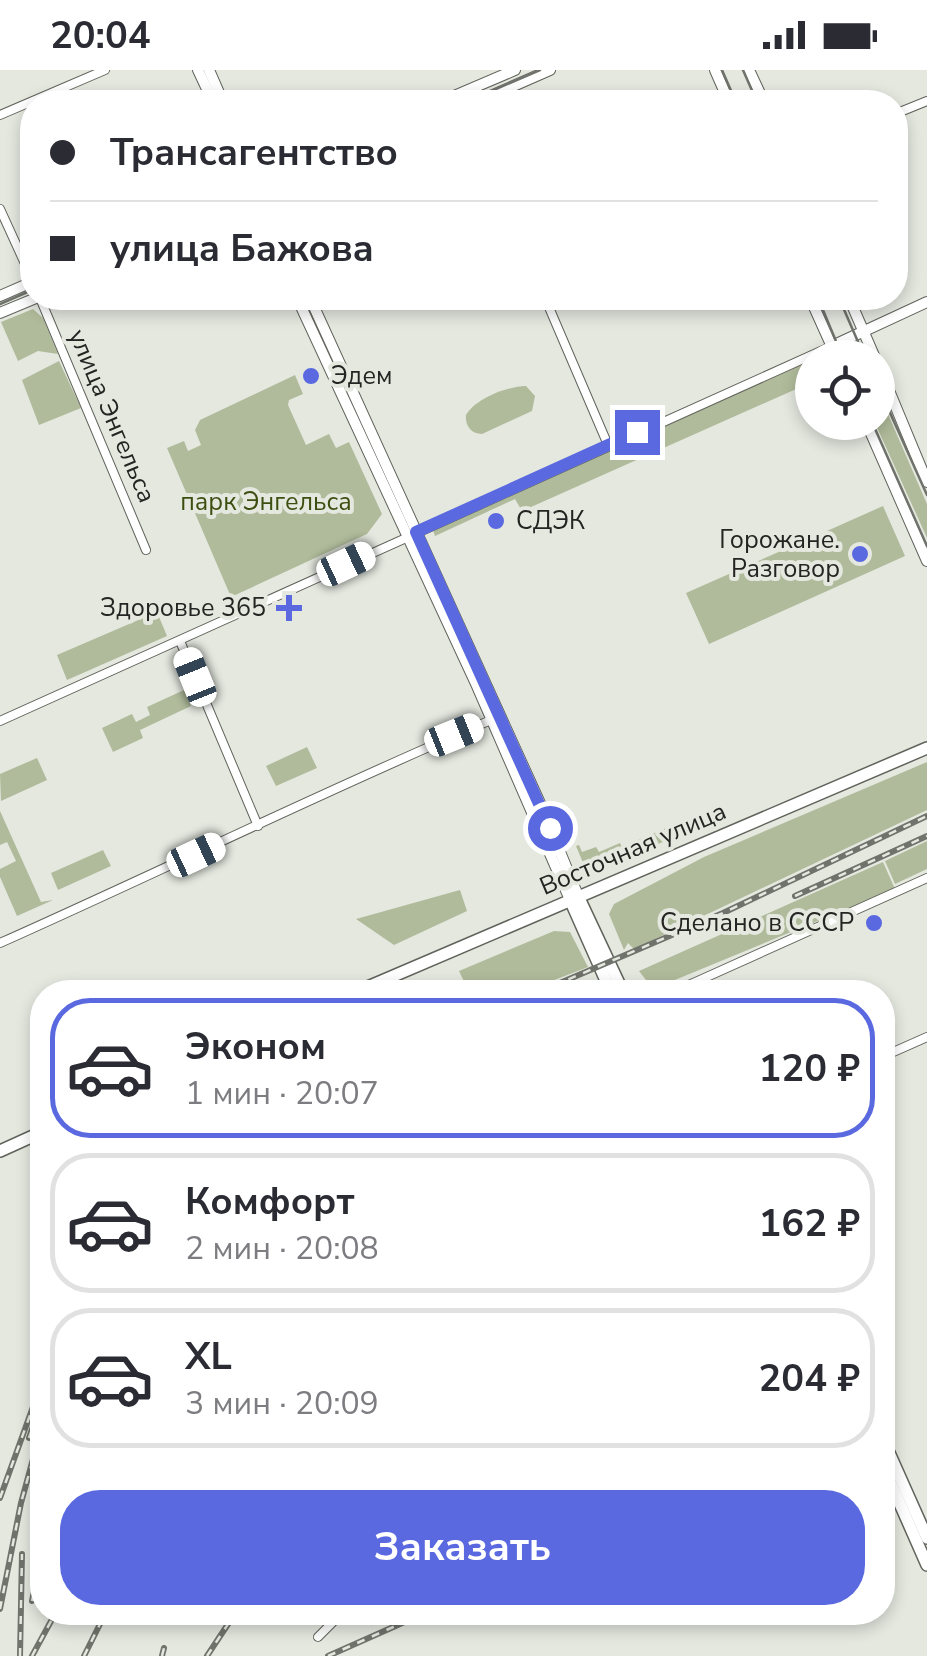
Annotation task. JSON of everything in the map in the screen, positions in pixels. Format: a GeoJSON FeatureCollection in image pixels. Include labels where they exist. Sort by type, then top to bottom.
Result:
{"type":"FeatureCollection","features":[{"type":"Feature","properties":{"kind":"main road"},"geometry":{"type":"LineString","coordinates":[[468,90],[515,70]]}},
{"type":"Feature","properties":{"kind":"main road"},"geometry":{"type":"LineString","coordinates":[[504,90],[550,70]]}},
{"type":"Feature","properties":{"kind":"main road"},"geometry":{"type":"LineString","coordinates":[[852,340],[927,302]]}},
{"type":"Feature","properties":{"kind":"main road"},"geometry":{"type":"LineString","coordinates":[[303,310],[539,801],[606,980]]}},
{"type":"Feature","properties":{"kind":"main road"},"geometry":{"type":"LineString","coordinates":[[315,310],[491,720],[617,980]]}},
{"type":"Feature","properties":{"kind":"main road"},"geometry":{"type":"LineString","coordinates":[[815,310],[829,340]]}},
{"type":"Feature","properties":{"kind":"main road"},"geometry":{"type":"LineString","coordinates":[[854,310],[867,340]]}},
{"type":"Feature","properties":{"kind":"main road"},"geometry":{"type":"LineString","coordinates":[[895,406],[927,482]]}},
{"type":"Feature","properties":{"kind":"main road"},"geometry":{"type":"LineString","coordinates":[[874,440],[927,561]]}},
{"type":"Feature","properties":{"kind":"main road","name":"Восточная улица"},"geometry":{"type":"LineString","coordinates":[[385,980],[927,748]]}},
{"type":"Feature","properties":{"kind":"main road"},"geometry":{"type":"LineString","coordinates":[[0,1151],[30,1137]]}},
{"type":"Feature","properties":{"kind":"main road"},"geometry":{"type":"LineString","coordinates":[[895,1466],[927,1538]]}},
{"type":"Feature","properties":{"kind":"main road"},"geometry":{"type":"LineString","coordinates":[[895,1492],[927,1565]]}},
{"type":"Feature","properties":{"kind":"street"},"geometry":{"type":"LineString","coordinates":[[58,90],[105,70]]}},
{"type":"Feature","properties":{"kind":"street"},"geometry":{"type":"LineString","coordinates":[[0,209],[20,253]]}},
{"type":"Feature","properties":{"kind":"street","name":"улица Энгельса"},"geometry":{"type":"LineString","coordinates":[[43,310],[146,550]]}},
{"type":"Feature","properties":{"kind":"street"},"geometry":{"type":"LineString","coordinates":[[550,310],[608,445]]}},
{"type":"Feature","properties":{"kind":"street"},"geometry":{"type":"LineString","coordinates":[[0,721],[608,445],[795,368]]}},
{"type":"Feature","properties":{"kind":"street"},"geometry":{"type":"LineString","coordinates":[[180,641],[258,826]]}},
{"type":"Feature","properties":{"kind":"street"},"geometry":{"type":"LineString","coordinates":[[0,943],[426,746],[491,720]]}},
{"type":"Feature","properties":{"kind":"street"},"geometry":{"type":"LineString","coordinates":[[700,980],[927,878]]}},
{"type":"Feature","properties":{"kind":"street"},"geometry":{"type":"LineString","coordinates":[[895,1051],[927,1037]]}},
{"type":"Feature","properties":{"kind":"street"},"geometry":{"type":"LineString","coordinates":[[318,1638],[330,1625]]}},
{"type":"Feature","properties":{"kind":"green space"},"geometry":{"type":"Polygon","coordinates":[[[34,310],[43,318],[58,354],[38,351],[18,361],[1,322],[34,310]]]}},
{"type":"Feature","properties":{"kind":"green space"},"geometry":{"type":"Polygon","coordinates":[[[59,361],[81,408],[39,425],[22,380],[59,361]]]}},
{"type":"Feature","properties":{"kind":"green space"},"geometry":{"type":"Polygon","coordinates":[[[795,366],[795,390],[522,511],[515,499],[435,536],[433,530],[795,366]]]}},
{"type":"Feature","properties":{"kind":"green space","name":"парк Энгельса"},"geometry":{"type":"Polygon","coordinates":[[[295,375],[303,394],[289,400],[288,405],[306,445],[329,434],[336,448],[349,442],[382,514],[367,534],[231,597],[167,448],[184,441],[188,451],[201,445],[195,430],[200,420],[295,375]]]}},
{"type":"Feature","properties":{"kind":"green space"},"geometry":{"type":"Polygon","coordinates":[[[526,386],[535,396],[532,411],[482,434],[470,429],[466,415],[470,409],[501,391],[526,386]]]}},
{"type":"Feature","properties":{"kind":"green space"},"geometry":{"type":"Polygon","coordinates":[[[895,430],[927,504],[927,538],[883,440],[895,440],[895,430]]]}},
{"type":"Feature","properties":{"kind":"green space"},"geometry":{"type":"Polygon","coordinates":[[[883,506],[905,556],[709,644],[686,593],[808,539],[815,542],[827,531],[883,506]]]}},
{"type":"Feature","properties":{"kind":"green space"},"geometry":{"type":"Polygon","coordinates":[[[157,612],[167,636],[67,680],[57,655],[157,612]]]}},
{"type":"Feature","properties":{"kind":"green space"},"geometry":{"type":"Polygon","coordinates":[[[184,690],[191,706],[140,730],[143,738],[113,752],[102,728],[132,714],[136,722],[150,715],[147,707],[184,690]]]}},
{"type":"Feature","properties":{"kind":"green space"},"geometry":{"type":"Polygon","coordinates":[[[307,747],[317,768],[276,786],[266,766],[307,747]]]}},
{"type":"Feature","properties":{"kind":"green space"},"geometry":{"type":"Polygon","coordinates":[[[37,758],[47,780],[1,801],[0,774],[37,758]]]}},
{"type":"Feature","properties":{"kind":"green space"},"geometry":{"type":"Polygon","coordinates":[[[927,762],[927,810],[634,949],[628,943],[624,950],[609,914],[614,904],[704,857],[927,762]]]}},
{"type":"Feature","properties":{"kind":"green space"},"geometry":{"type":"Polygon","coordinates":[[[0,811],[41,902],[53,900],[17,916],[0,877],[0,869],[16,861],[7,842],[0,845],[0,811]]]}},
{"type":"Feature","properties":{"kind":"green space"},"geometry":{"type":"Polygon","coordinates":[[[666,828],[670,839],[603,867],[599,859],[584,865],[576,846],[582,852],[596,847],[599,852],[620,843],[622,847],[666,828]]]}},
{"type":"Feature","properties":{"kind":"green space"},"geometry":{"type":"Polygon","coordinates":[[[927,841],[927,869],[895,884],[885,861],[927,841]]]}},
{"type":"Feature","properties":{"kind":"green space"},"geometry":{"type":"Polygon","coordinates":[[[103,850],[111,866],[58,890],[51,873],[103,850]]]}},
{"type":"Feature","properties":{"kind":"green space"},"geometry":{"type":"Polygon","coordinates":[[[883,862],[895,889],[675,980],[646,980],[639,971],[883,862]]]}},
{"type":"Feature","properties":{"kind":"green space"},"geometry":{"type":"Polygon","coordinates":[[[460,890],[467,911],[394,945],[356,919],[460,890]]]}},
{"type":"Feature","properties":{"kind":"green space"},"geometry":{"type":"Polygon","coordinates":[[[554,931],[570,932],[588,967],[554,980],[463,980],[459,971],[554,931]]]}},
{"type":"Feature","properties":{"kind":"tram line"},"geometry":{"type":"LineString","coordinates":[[494,90],[540,70]]}},
{"type":"Feature","properties":{"kind":"tram line"},"geometry":{"type":"LineString","coordinates":[[722,70],[731,90]]}},
{"type":"Feature","properties":{"kind":"tram line"},"geometry":{"type":"LineString","coordinates":[[743,70],[752,90]]}},
{"type":"Feature","properties":{"kind":"tram line"},"geometry":{"type":"LineString","coordinates":[[0,304],[20,295]]}},
{"type":"Feature","properties":{"kind":"tram line"},"geometry":{"type":"LineString","coordinates":[[823,310],[836,340]]}},
{"type":"Feature","properties":{"kind":"tram line"},"geometry":{"type":"LineString","coordinates":[[844,310],[857,340]]}},
{"type":"Feature","properties":{"kind":"tram line"},"geometry":{"type":"LineString","coordinates":[[895,424],[927,495]]}},
{"type":"Feature","properties":{"kind":"tram line"},"geometry":{"type":"LineString","coordinates":[[880,440],[927,546]]}},
{"type":"Feature","properties":{"kind":"railway"},"geometry":{"type":"LineString","coordinates":[[567,980],[723,913],[927,816]]}},
{"type":"Feature","properties":{"kind":"railway"},"geometry":{"type":"LineString","coordinates":[[795,896],[927,836]]}},
{"type":"Feature","properties":{"kind":"railway"},"geometry":{"type":"LineString","coordinates":[[0,1498],[30,1415]]}},
{"type":"Feature","properties":{"kind":"railway"},"geometry":{"type":"LineString","coordinates":[[0,1609],[30,1470]]}},
{"type":"Feature","properties":{"kind":"railway"},"geometry":{"type":"LineString","coordinates":[[20,1656],[22,1554]]}},
{"type":"Feature","properties":{"kind":"railway"},"geometry":{"type":"LineString","coordinates":[[32,1656],[49,1625]]}},
{"type":"Feature","properties":{"kind":"railway"},"geometry":{"type":"LineString","coordinates":[[84,1656],[100,1625]]}},
{"type":"Feature","properties":{"kind":"railway"},"geometry":{"type":"LineString","coordinates":[[207,1656],[227,1625]]}},
{"type":"Feature","properties":{"kind":"railway"},"geometry":{"type":"LineString","coordinates":[[328,1656],[398,1625]]}},
{"type":"Feature","properties":{"kind":"railway"},"geometry":{"type":"LineString","coordinates":[[162,1656],[164,1648]]}},
{"type":"Feature","properties":{"kind":"place","name":"Эдем"},"geometry":{"type":"Point","coordinates":[311,376]}},
{"type":"Feature","properties":{"kind":"place","name":"СДЭК"},"geometry":{"type":"Point","coordinates":[496,521]}},
{"type":"Feature","properties":{"kind":"place","name":"Горожане. Разговор"},"geometry":{"type":"Point","coordinates":[860,554]}},
{"type":"Feature","properties":{"kind":"place","name":"Здоровье 365"},"geometry":{"type":"Point","coordinates":[289,608]}},
{"type":"Feature","properties":{"kind":"place","name":"Сделано в СССР"},"geometry":{"type":"Point","coordinates":[874,923]}},
{"type":"Feature","properties":{"kind":"route"},"geometry":{"type":"LineString","coordinates":[[550,828],[416,532],[637,432]]}}]}
